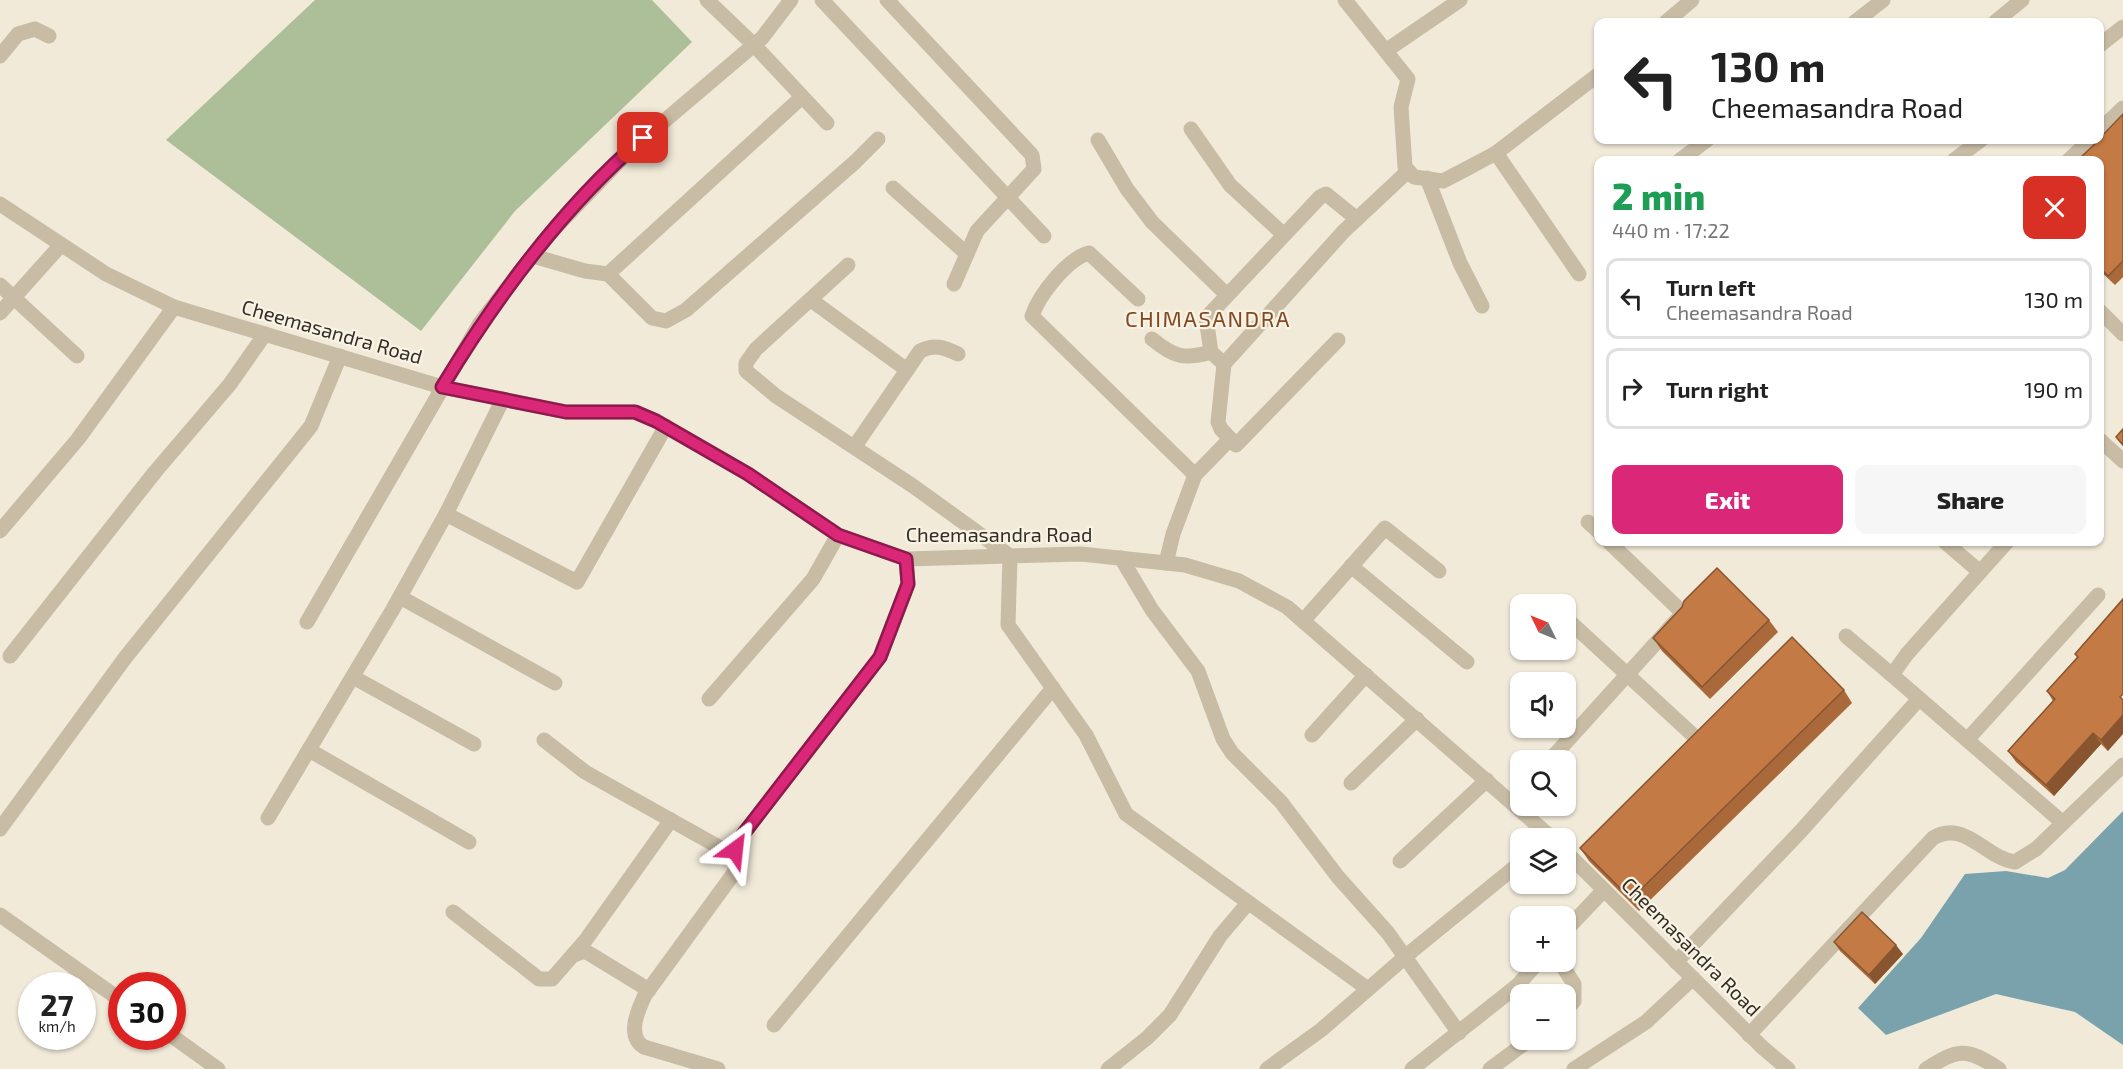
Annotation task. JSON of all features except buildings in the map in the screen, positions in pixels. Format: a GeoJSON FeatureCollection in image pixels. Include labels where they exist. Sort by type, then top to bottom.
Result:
{"type":"FeatureCollection","features":[{"type":"Feature","properties":{"kind":"street"},"geometry":{"type":"LineString","coordinates":[[707,0],[754,45],[827,123]]}},
{"type":"Feature","properties":{"kind":"street"},"geometry":{"type":"LineString","coordinates":[[307,622],[480,323],[532,256],[581,200],[629,151],[754,45],[775,23],[791,0]]}},
{"type":"Feature","properties":{"kind":"street"},"geometry":{"type":"LineString","coordinates":[[822,0],[1044,236]]}},
{"type":"Feature","properties":{"kind":"street"},"geometry":{"type":"LineString","coordinates":[[887,0],[1032,155],[1034,170],[977,231],[954,284]]}},
{"type":"Feature","properties":{"kind":"street"},"geometry":{"type":"LineString","coordinates":[[1345,0],[1408,79],[1401,107],[1407,172],[1414,177],[1443,181],[1496,153],[1594,79]]}},
{"type":"Feature","properties":{"kind":"street"},"geometry":{"type":"LineString","coordinates":[[1387,50],[1460,0]]}},
{"type":"Feature","properties":{"kind":"street"},"geometry":{"type":"LineString","coordinates":[[1671,18],[1692,0]]}},
{"type":"Feature","properties":{"kind":"street"},"geometry":{"type":"LineString","coordinates":[[1860,18],[1883,0]]}},
{"type":"Feature","properties":{"kind":"street"},"geometry":{"type":"LineString","coordinates":[[2000,18],[2022,0]]}},
{"type":"Feature","properties":{"kind":"street"},"geometry":{"type":"LineString","coordinates":[[2104,42],[2123,27]]}},
{"type":"Feature","properties":{"kind":"street"},"geometry":{"type":"LineString","coordinates":[[0,56],[18,34],[36,29],[49,36]]}},
{"type":"Feature","properties":{"kind":"street"},"geometry":{"type":"LineString","coordinates":[[608,274],[802,97]]}},
{"type":"Feature","properties":{"kind":"street"},"geometry":{"type":"LineString","coordinates":[[2104,126],[2123,108]]}},
{"type":"Feature","properties":{"kind":"street"},"geometry":{"type":"LineString","coordinates":[[1191,129],[1230,185],[1284,235]]}},
{"type":"Feature","properties":{"kind":"street"},"geometry":{"type":"LineString","coordinates":[[532,256],[585,271],[608,274],[652,318],[666,321],[686,310],[855,162],[878,139]]}},
{"type":"Feature","properties":{"kind":"street"},"geometry":{"type":"LineString","coordinates":[[1098,140],[1127,189],[1152,222],[1227,294]]}},
{"type":"Feature","properties":{"kind":"street"},"geometry":{"type":"LineString","coordinates":[[1685,156],[1702,144]]}},
{"type":"Feature","properties":{"kind":"street"},"geometry":{"type":"LineString","coordinates":[[1959,156],[1976,144]]}},
{"type":"Feature","properties":{"kind":"street"},"geometry":{"type":"LineString","coordinates":[[2073,156],[2087,144]]}},
{"type":"Feature","properties":{"kind":"street"},"geometry":{"type":"LineString","coordinates":[[1496,153],[1579,274]]}},
{"type":"Feature","properties":{"kind":"street"},"geometry":{"type":"LineString","coordinates":[[1338,340],[1236,445],[1230,439],[1218,422],[1224,364],[1357,219],[1407,172]]}},
{"type":"Feature","properties":{"kind":"street"},"geometry":{"type":"LineString","coordinates":[[1427,178],[1460,262],[1482,306]]}},
{"type":"Feature","properties":{"kind":"street"},"geometry":{"type":"LineString","coordinates":[[893,188],[967,254]]}},
{"type":"Feature","properties":{"kind":"street"},"geometry":{"type":"LineString","coordinates":[[1224,364],[1212,352],[1206,318],[1227,294],[1320,197],[1326,194],[1357,219]]}},
{"type":"Feature","properties":{"kind":"street","name":"Cheemasandra Road"},"geometry":{"type":"LineString","coordinates":[[0,204],[60,246],[124,285],[174,307],[442,387],[566,412],[635,412],[666,426],[748,474],[838,535],[906,559],[1081,554],[1185,565],[1239,581],[1287,608],[1487,780],[1510,794]]}},
{"type":"Feature","properties":{"kind":"street"},"geometry":{"type":"LineString","coordinates":[[0,314],[60,246]]}},
{"type":"Feature","properties":{"kind":"street"},"geometry":{"type":"LineString","coordinates":[[1138,299],[1089,253],[1079,256],[1038,299],[1032,316],[1196,475]]}},
{"type":"Feature","properties":{"kind":"street"},"geometry":{"type":"LineString","coordinates":[[848,265],[756,349],[746,363],[746,371],[776,396],[855,446],[1010,556],[1008,626],[1097,754],[1126,814],[1368,989]]}},
{"type":"Feature","properties":{"kind":"street"},"geometry":{"type":"LineString","coordinates":[[0,285],[77,356]]}},
{"type":"Feature","properties":{"kind":"street"},"geometry":{"type":"LineString","coordinates":[[810,300],[907,370]]}},
{"type":"Feature","properties":{"kind":"street"},"geometry":{"type":"LineString","coordinates":[[0,531],[78,439],[174,307]]}},
{"type":"Feature","properties":{"kind":"street"},"geometry":{"type":"LineString","coordinates":[[2104,315],[2123,334]]}},
{"type":"Feature","properties":{"kind":"street"},"geometry":{"type":"LineString","coordinates":[[10,656],[155,472],[230,384],[265,334]]}},
{"type":"Feature","properties":{"kind":"street"},"geometry":{"type":"LineString","coordinates":[[1152,339],[1170,354],[1184,357],[1212,352]]}},
{"type":"Feature","properties":{"kind":"street"},"geometry":{"type":"LineString","coordinates":[[855,446],[920,351],[928,347],[945,347],[958,354]]}},
{"type":"Feature","properties":{"kind":"street"},"geometry":{"type":"LineString","coordinates":[[0,829],[125,658],[311,426],[340,356]]}},
{"type":"Feature","properties":{"kind":"street"},"geometry":{"type":"LineString","coordinates":[[268,818],[400,597],[446,514],[503,399]]}},
{"type":"Feature","properties":{"kind":"street"},"geometry":{"type":"LineString","coordinates":[[446,514],[577,582],[666,426]]}},
{"type":"Feature","properties":{"kind":"street"},"geometry":{"type":"LineString","coordinates":[[1166,563],[1173,534],[1196,475],[1230,439]]}},
{"type":"Feature","properties":{"kind":"street"},"geometry":{"type":"LineString","coordinates":[[2104,444],[2123,461]]}},
{"type":"Feature","properties":{"kind":"street"},"geometry":{"type":"LineString","coordinates":[[1303,621],[1385,528],[1439,571]]}},
{"type":"Feature","properties":{"kind":"street"},"geometry":{"type":"LineString","coordinates":[[709,699],[813,579],[838,535]]}},
{"type":"Feature","properties":{"kind":"street"},"geometry":{"type":"LineString","coordinates":[[1559,750],[1683,613],[1613,546]]}},
{"type":"Feature","properties":{"kind":"street"},"geometry":{"type":"LineString","coordinates":[[1950,546],[1980,572]]}},
{"type":"Feature","properties":{"kind":"street"},"geometry":{"type":"LineString","coordinates":[[1892,675],[1907,654],[2003,546]]}},
{"type":"Feature","properties":{"kind":"street"},"geometry":{"type":"LineString","coordinates":[[1121,558],[1152,610],[1198,671],[1216,722],[1232,753],[1253,777],[1281,802],[1338,877],[1407,956],[1459,1033]]}},
{"type":"Feature","properties":{"kind":"street"},"geometry":{"type":"LineString","coordinates":[[544,740],[585,772],[726,851],[734,846],[880,657],[908,584],[906,559]]}},
{"type":"Feature","properties":{"kind":"street"},"geometry":{"type":"LineString","coordinates":[[1351,566],[1467,662]]}},
{"type":"Feature","properties":{"kind":"street"},"geometry":{"type":"LineString","coordinates":[[1967,740],[2098,595]]}},
{"type":"Feature","properties":{"kind":"street"},"geometry":{"type":"LineString","coordinates":[[400,597],[555,683]]}},
{"type":"Feature","properties":{"kind":"street"},"geometry":{"type":"LineString","coordinates":[[1576,627],[1695,737]]}},
{"type":"Feature","properties":{"kind":"street"},"geometry":{"type":"LineString","coordinates":[[1846,636],[2063,823]]}},
{"type":"Feature","properties":{"kind":"street"},"geometry":{"type":"LineString","coordinates":[[1312,735],[1365,675]]}},
{"type":"Feature","properties":{"kind":"street"},"geometry":{"type":"LineString","coordinates":[[353,677],[474,744]]}},
{"type":"Feature","properties":{"kind":"street"},"geometry":{"type":"LineString","coordinates":[[774,1025],[1053,688]]}},
{"type":"Feature","properties":{"kind":"street"},"geometry":{"type":"LineString","coordinates":[[1676,962],[1815,815],[1919,699]]}},
{"type":"Feature","properties":{"kind":"street"},"geometry":{"type":"LineString","coordinates":[[1350,783],[1417,719]]}},
{"type":"Feature","properties":{"kind":"street"},"geometry":{"type":"LineString","coordinates":[[309,750],[469,842]]}},
{"type":"Feature","properties":{"kind":"street"},"geometry":{"type":"LineString","coordinates":[[1749,1035],[1936,836],[1950,832],[1969,836],[1993,855],[2015,862],[2036,849],[2123,765]]}},
{"type":"Feature","properties":{"kind":"street"},"geometry":{"type":"LineString","coordinates":[[1400,861],[1487,780]]}},
{"type":"Feature","properties":{"kind":"street","name":"Cheemasandra Road"},"geometry":{"type":"LineString","coordinates":[[1532,816],[1542,828]]}},
{"type":"Feature","properties":{"kind":"street"},"geometry":{"type":"LineString","coordinates":[[453,912],[539,979],[552,979],[574,955],[671,820]]}},
{"type":"Feature","properties":{"kind":"street"},"geometry":{"type":"LineString","coordinates":[[718,1069],[640,1044],[635,1038],[635,1022],[649,990],[734,873],[737,860],[734,846]]}},
{"type":"Feature","properties":{"kind":"street"},"geometry":{"type":"LineString","coordinates":[[1576,854],[1589,847]]}},
{"type":"Feature","properties":{"kind":"street","name":"Cheemasandra Road"},"geometry":{"type":"LineString","coordinates":[[1576,862],[1749,1035],[1788,1069]]}},
{"type":"Feature","properties":{"kind":"street"},"geometry":{"type":"LineString","coordinates":[[1267,1069],[1321,1030],[1510,871]]}},
{"type":"Feature","properties":{"kind":"street"},"geometry":{"type":"LineString","coordinates":[[1576,919],[1604,890]]}},
{"type":"Feature","properties":{"kind":"street"},"geometry":{"type":"LineString","coordinates":[[1108,1069],[1147,1038],[1170,1015],[1220,936],[1248,903]]}},
{"type":"Feature","properties":{"kind":"street"},"geometry":{"type":"LineString","coordinates":[[0,915],[108,991]]}},
{"type":"Feature","properties":{"kind":"street"},"geometry":{"type":"LineString","coordinates":[[574,955],[584,951],[649,990]]}},
{"type":"Feature","properties":{"kind":"street"},"geometry":{"type":"LineString","coordinates":[[1412,1069],[1518,985],[1529,972]]}},
{"type":"Feature","properties":{"kind":"street"},"geometry":{"type":"LineString","coordinates":[[1574,1069],[1646,1022],[1693,978]]}},
{"type":"Feature","properties":{"kind":"street"},"geometry":{"type":"LineString","coordinates":[[186,1046],[218,1069]]}},
{"type":"Feature","properties":{"kind":"street"},"geometry":{"type":"LineString","coordinates":[[1490,1069],[1516,1050]]}},
{"type":"Feature","properties":{"kind":"street"},"geometry":{"type":"LineString","coordinates":[[1926,1069],[1952,1053],[1960,1053],[1986,1060],[1999,1069]]}},
{"type":"Feature","properties":{"kind":"green space"},"geometry":{"type":"Polygon","coordinates":[[[315,0],[652,0],[692,42],[515,211],[421,331],[166,140],[315,0]]]}},
{"type":"Feature","properties":{"kind":"water"},"geometry":{"type":"Polygon","coordinates":[[[2123,811],[2123,1045],[2075,1012],[1996,994],[1886,1035],[1858,1008],[1921,938],[1965,874],[2006,871],[2048,878],[2065,870],[2123,811]]]}},
{"type":"Feature","properties":{"kind":"district","name":"CHIMASANDRA"},"geometry":{"type":"Point","coordinates":[1208,319]}},
{"type":"Feature","properties":{"kind":"route"},"geometry":{"type":"LineString","coordinates":[[643,138],[554,229],[480,323],[442,387],[566,412],[635,412],[656,421],[748,474],[838,535],[906,559],[908,584],[900,610],[880,657],[762,808],[734,846],[735,850]]}}]}
